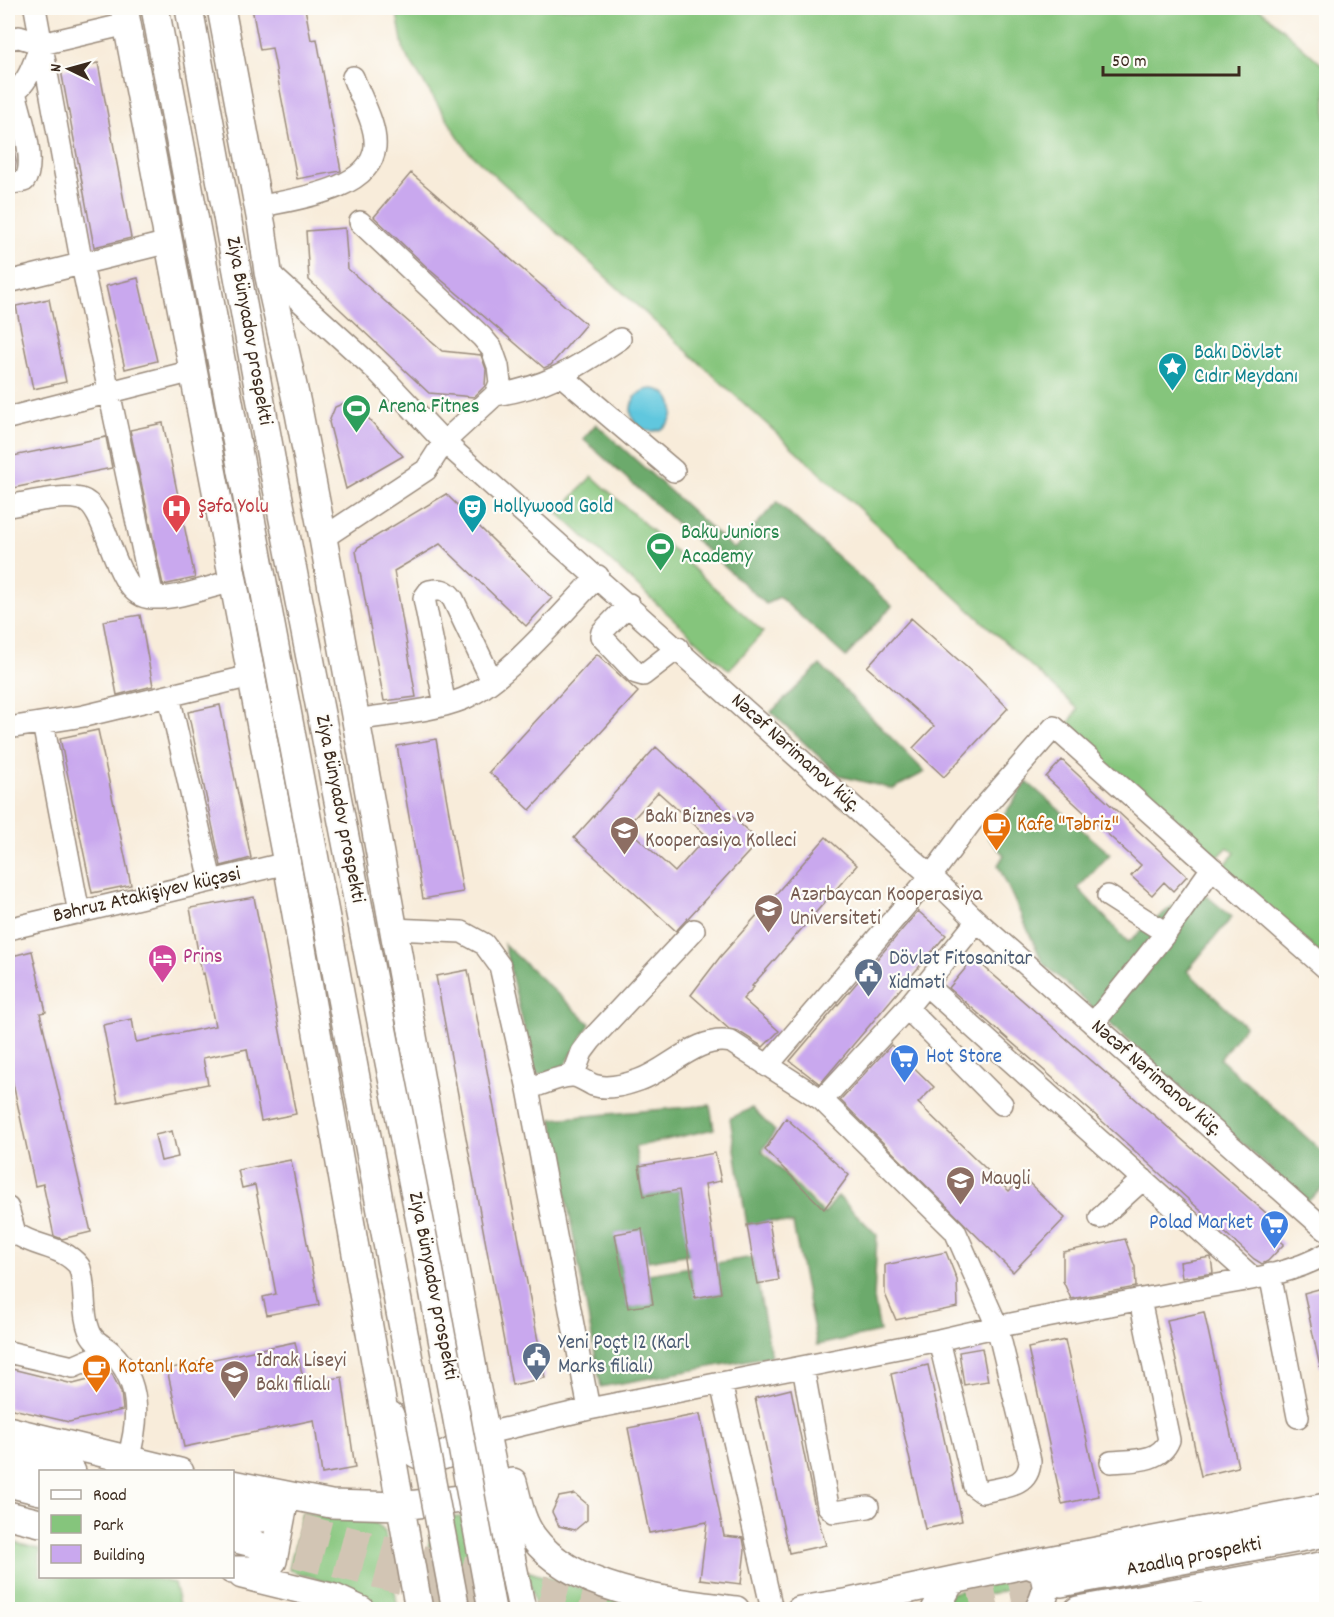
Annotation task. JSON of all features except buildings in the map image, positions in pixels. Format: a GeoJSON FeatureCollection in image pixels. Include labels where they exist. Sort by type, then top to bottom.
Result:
{"type":"FeatureCollection","features":[{"type":"Feature","properties":{"kind":"main road","name":"Ziya Bünyadov prospekti"},"geometry":{"type":"LineString","coordinates":[[155,8],[456,1610]]}},
{"type":"Feature","properties":{"kind":"main road","name":"Ziya Bünyadov prospekti"},"geometry":{"type":"LineString","coordinates":[[189,8],[272,463],[427,1257],[492,1610]]}},
{"type":"Feature","properties":{"kind":"main road","name":"Ziya Bünyadov prospekti"},"geometry":{"type":"LineString","coordinates":[[221,8],[268,272],[299,413],[475,1380],[521,1607]]}},
{"type":"Feature","properties":{"kind":"main road"},"geometry":{"type":"LineString","coordinates":[[126,16],[287,863],[418,1606]]}},
{"type":"Feature","properties":{"kind":"main road"},"geometry":{"type":"LineString","coordinates":[[378,1383],[400,1437],[412,1451],[424,1456],[432,1456],[454,1451],[465,1443],[475,1411],[475,1380]]}},
{"type":"Feature","properties":{"kind":"main road"},"geometry":{"type":"LineString","coordinates":[[475,1380],[500,1430],[521,1514],[536,1542],[561,1565],[609,1585],[654,1597],[736,1610]]}},
{"type":"Feature","properties":{"kind":"main road"},"geometry":{"type":"LineString","coordinates":[[8,1430],[172,1470]]}},
{"type":"Feature","properties":{"kind":"main road"},"geometry":{"type":"LineString","coordinates":[[8,1456],[64,1470]]}},
{"type":"Feature","properties":{"kind":"main road"},"geometry":{"type":"LineString","coordinates":[[8,1483],[39,1491]]}},
{"type":"Feature","properties":{"kind":"main road"},"geometry":{"type":"LineString","coordinates":[[239,1485],[331,1504],[400,1506],[442,1499],[470,1498],[487,1510],[502,1534],[513,1564]]}},
{"type":"Feature","properties":{"kind":"main road"},"geometry":{"type":"LineString","coordinates":[[234,1571],[259,1571],[269,1566],[273,1561],[284,1516],[281,1504],[276,1499],[239,1485]]}},
{"type":"Feature","properties":{"kind":"main road"},"geometry":{"type":"LineString","coordinates":[[418,1606],[414,1563],[417,1527],[431,1506],[442,1499]]}},
{"type":"Feature","properties":{"kind":"main road"},"geometry":{"type":"LineString","coordinates":[[800,1610],[850,1602],[1023,1564],[1326,1507]]}},
{"type":"Feature","properties":{"kind":"main road"},"geometry":{"type":"LineString","coordinates":[[234,1513],[251,1534]]}},
{"type":"Feature","properties":{"kind":"main road"},"geometry":{"type":"LineString","coordinates":[[8,1515],[39,1524]]}},
{"type":"Feature","properties":{"kind":"main road","name":"Azadlıq prospekti"},"geometry":{"type":"LineString","coordinates":[[1061,1583],[1326,1533]]}},
{"type":"Feature","properties":{"kind":"main road"},"geometry":{"type":"LineString","coordinates":[[1023,1564],[1034,1566],[1045,1575],[1045,1597],[1038,1610]]}},
{"type":"Feature","properties":{"kind":"main road","name":"Azadlıq prospekti"},"geometry":{"type":"LineString","coordinates":[[1078,1610],[1326,1565]]}},
{"type":"Feature","properties":{"kind":"main road"},"geometry":{"type":"LineString","coordinates":[[234,1572],[335,1598],[360,1610]]}},
{"type":"Feature","properties":{"kind":"main road"},"geometry":{"type":"LineString","coordinates":[[935,1610],[951,1581]]}},
{"type":"Feature","properties":{"kind":"main road"},"geometry":{"type":"LineString","coordinates":[[1213,1610],[1326,1589]]}},
{"type":"Feature","properties":{"kind":"street"},"geometry":{"type":"LineString","coordinates":[[35,8],[107,394],[153,598]]}},
{"type":"Feature","properties":{"kind":"street"},"geometry":{"type":"LineString","coordinates":[[8,39],[18,37],[42,44],[126,16]]}},
{"type":"Feature","properties":{"kind":"street"},"geometry":{"type":"LineString","coordinates":[[8,184],[24,181],[28,177],[30,161],[11,92],[30,72],[42,44]]}},
{"type":"Feature","properties":{"kind":"street"},"geometry":{"type":"LineString","coordinates":[[258,207],[340,187],[358,176],[371,161],[375,146],[371,125],[353,76]]}},
{"type":"Feature","properties":{"kind":"street"},"geometry":{"type":"LineString","coordinates":[[322,538],[411,482],[426,470],[444,442],[495,394],[500,383],[492,349],[360,222]]}},
{"type":"Feature","properties":{"kind":"street"},"geometry":{"type":"LineString","coordinates":[[8,282],[169,242]]}},
{"type":"Feature","properties":{"kind":"street","name":"Nəcəf Nərimanov küç."},"geometry":{"type":"LineString","coordinates":[[268,272],[378,372],[444,442],[598,576],[931,876],[977,921],[1326,1230]]}},
{"type":"Feature","properties":{"kind":"street"},"geometry":{"type":"LineString","coordinates":[[495,394],[526,390],[562,376],[620,339]]}},
{"type":"Feature","properties":{"kind":"street"},"geometry":{"type":"LineString","coordinates":[[8,418],[193,371]]}},
{"type":"Feature","properties":{"kind":"street"},"geometry":{"type":"LineString","coordinates":[[562,376],[674,471]]}},
{"type":"Feature","properties":{"kind":"street"},"geometry":{"type":"LineString","coordinates":[[8,506],[72,498],[84,500],[94,510],[129,587],[141,597],[153,598],[233,581]]}},
{"type":"Feature","properties":{"kind":"street"},"geometry":{"type":"LineString","coordinates":[[355,720],[445,705],[464,699],[492,681],[598,576]]}},
{"type":"Feature","properties":{"kind":"street"},"geometry":{"type":"LineString","coordinates":[[445,705],[424,598],[429,591],[440,589],[448,592],[453,599],[492,681]]}},
{"type":"Feature","properties":{"kind":"street"},"geometry":{"type":"LineString","coordinates":[[628,604],[601,636],[636,673],[643,675],[678,648]]}},
{"type":"Feature","properties":{"kind":"street"},"geometry":{"type":"LineString","coordinates":[[8,728],[44,723],[251,676]]}},
{"type":"Feature","properties":{"kind":"street"},"geometry":{"type":"LineString","coordinates":[[169,696],[211,882]]}},
{"type":"Feature","properties":{"kind":"street"},"geometry":{"type":"LineString","coordinates":[[44,723],[79,913]]}},
{"type":"Feature","properties":{"kind":"street"},"geometry":{"type":"LineString","coordinates":[[767,1066],[931,876],[972,821],[1054,727],[1326,968]]}},
{"type":"Feature","properties":{"kind":"street","name":"Bəhruz Atakişiyev küçəsi"},"geometry":{"type":"LineString","coordinates":[[8,929],[287,863]]}},
{"type":"Feature","properties":{"kind":"street"},"geometry":{"type":"LineString","coordinates":[[1093,1024],[1166,933],[1212,868]]}},
{"type":"Feature","properties":{"kind":"street"},"geometry":{"type":"LineString","coordinates":[[1108,896],[1166,933]]}},
{"type":"Feature","properties":{"kind":"street"},"geometry":{"type":"LineString","coordinates":[[822,1100],[907,1008],[977,921]]}},
{"type":"Feature","properties":{"kind":"street"},"geometry":{"type":"LineString","coordinates":[[392,929],[462,932],[484,944],[500,966],[528,1089],[589,1409]]}},
{"type":"Feature","properties":{"kind":"street"},"geometry":{"type":"LineString","coordinates":[[573,1076],[582,1052],[591,1040],[694,930]]}},
{"type":"Feature","properties":{"kind":"street"},"geometry":{"type":"LineString","coordinates":[[926,985],[1143,1179],[1262,1276],[1298,1417]]}},
{"type":"Feature","properties":{"kind":"street"},"geometry":{"type":"LineString","coordinates":[[907,1008],[1002,1104]]}},
{"type":"Feature","properties":{"kind":"street"},"geometry":{"type":"LineString","coordinates":[[528,1089],[573,1076],[596,1086],[608,1087],[637,1081],[660,1072],[704,1045],[722,1040],[731,1042],[822,1100],[955,1231],[997,1326],[1030,1461],[1027,1477],[1021,1483],[982,1492],[974,1486],[939,1340]]}},
{"type":"Feature","properties":{"kind":"street"},"geometry":{"type":"LineString","coordinates":[[1100,1218],[1143,1179]]}},
{"type":"Feature","properties":{"kind":"street"},"geometry":{"type":"LineString","coordinates":[[8,1208],[15,1233],[43,1246],[59,1249],[79,1266],[88,1327],[94,1340],[110,1351],[127,1371],[136,1398],[137,1416],[128,1459]]}},
{"type":"Feature","properties":{"kind":"street"},"geometry":{"type":"LineString","coordinates":[[500,1430],[589,1409],[939,1340],[997,1326],[1262,1276],[1302,1265],[1326,1254]]}},
{"type":"Feature","properties":{"kind":"street"},"geometry":{"type":"LineString","coordinates":[[1111,1462],[1154,1457],[1166,1447],[1169,1440],[1140,1300]]}},
{"type":"Feature","properties":{"kind":"street"},"geometry":{"type":"LineString","coordinates":[[8,1352],[73,1367],[110,1351]]}},
{"type":"Feature","properties":{"kind":"street"},"geometry":{"type":"LineString","coordinates":[[803,1367],[828,1506],[834,1512],[868,1507]]}},
{"type":"Feature","properties":{"kind":"street"},"geometry":{"type":"LineString","coordinates":[[721,1383],[772,1610]]}},
{"type":"Feature","properties":{"kind":"green space","name":"Bakı Dövlət Cıdır Meydanı"},"geometry":{"type":"Polygon","coordinates":[[[396,8],[1259,8],[1326,68],[1326,959],[1223,867],[1235,853],[1228,847],[1215,860],[1065,729],[1078,709],[467,150],[404,52],[396,8]]]}},
{"type":"Feature","properties":{"kind":"green space"},"geometry":{"type":"Polygon","coordinates":[[[596,424],[734,549],[777,502],[892,606],[846,657],[779,597],[766,604],[583,439],[596,424]]]}},
{"type":"Feature","properties":{"kind":"green space","name":"Baku Juniors Academy"},"geometry":{"type":"Polygon","coordinates":[[[592,476],[763,632],[729,670],[558,513],[592,476]]]}},
{"type":"Feature","properties":{"kind":"green space"},"geometry":{"type":"Polygon","coordinates":[[[820,665],[925,772],[893,789],[840,776],[771,712],[820,665]]]}},
{"type":"Feature","properties":{"kind":"green space"},"geometry":{"type":"Polygon","coordinates":[[[1027,782],[1110,854],[1078,888],[1128,942],[1196,887],[1232,917],[1187,971],[1245,1026],[1220,1059],[1326,1155],[1326,1185],[1307,1202],[1043,963],[998,865],[1004,855],[988,838],[1027,782]]]}},
{"type":"Feature","properties":{"kind":"green space"},"geometry":{"type":"Polygon","coordinates":[[[504,944],[590,1024],[560,1074],[535,1074],[504,944]]]}},
{"type":"Feature","properties":{"kind":"green space"},"geometry":{"type":"Polygon","coordinates":[[[710,1105],[714,1129],[635,1147],[644,1196],[679,1190],[690,1254],[648,1261],[642,1230],[615,1234],[628,1308],[653,1303],[648,1274],[690,1267],[696,1297],[721,1293],[716,1263],[753,1257],[771,1356],[601,1387],[552,1119],[710,1105]]]}},
{"type":"Feature","properties":{"kind":"green space"},"geometry":{"type":"Polygon","coordinates":[[[752,1108],[775,1131],[762,1151],[824,1214],[838,1196],[877,1235],[874,1299],[880,1332],[817,1345],[793,1224],[769,1221],[747,1225],[730,1118],[752,1108]]]}},
{"type":"Feature","properties":{"kind":"green space"},"geometry":{"type":"Polygon","coordinates":[[[302,1513],[376,1523],[385,1532],[398,1609],[382,1609],[352,1589],[289,1570],[302,1513]]]}},
{"type":"Feature","properties":{"kind":"green space"},"geometry":{"type":"Polygon","coordinates":[[[450,1517],[473,1519],[486,1526],[490,1532],[500,1565],[505,1609],[436,1609],[427,1578],[427,1556],[434,1525],[450,1517]]]}},
{"type":"Feature","properties":{"kind":"green space"},"geometry":{"type":"Polygon","coordinates":[[[8,1541],[39,1549],[39,1578],[152,1578],[174,1583],[180,1609],[8,1609],[8,1541]]]}},
{"type":"Feature","properties":{"kind":"green space"},"geometry":{"type":"Polygon","coordinates":[[[527,1571],[601,1595],[675,1609],[536,1609],[527,1571]]]}},
{"type":"Feature","properties":{"kind":"green space"},"geometry":{"type":"Polygon","coordinates":[[[1036,1573],[1038,1583],[968,1599],[969,1609],[942,1610],[951,1593],[1036,1573]]]}},
{"type":"Feature","properties":{"kind":"water"},"geometry":{"type":"Polygon","coordinates":[[[652,389],[660,390],[667,395],[672,402],[672,418],[667,425],[660,430],[652,431],[644,430],[637,425],[632,418],[631,410],[632,402],[637,395],[644,390],[652,389]]]}},
{"type":"Feature","properties":{"kind":"tunnel"},"geometry":{"type":"LineString","coordinates":[[263,1518],[624,1610]]}},
{"type":"Feature","properties":{"kind":"tunnel"},"geometry":{"type":"LineString","coordinates":[[256,1544],[518,1610]]}},
{"type":"Feature","properties":{"kind":"tunnel"},"geometry":{"type":"LineString","coordinates":[[930,1610],[1061,1583]]}},
{"type":"Feature","properties":{"kind":"place","name":"Bakı Dövlət Cıdır Meydanı"},"geometry":{"type":"Point","coordinates":[1173,392]}},
{"type":"Feature","properties":{"kind":"place","name":"Arena Fitnes"},"geometry":{"type":"Point","coordinates":[357,434]}},
{"type":"Feature","properties":{"kind":"place","name":"Şəfa Yolu"},"geometry":{"type":"Point","coordinates":[177,534]}},
{"type":"Feature","properties":{"kind":"place","name":"Hollywood Gold"},"geometry":{"type":"Point","coordinates":[472,534]}},
{"type":"Feature","properties":{"kind":"place","name":"Baku Juniors Academy"},"geometry":{"type":"Point","coordinates":[660,572]}},
{"type":"Feature","properties":{"kind":"place","name":"Kafe \"Təbriz\""},"geometry":{"type":"Point","coordinates":[996,852]}},
{"type":"Feature","properties":{"kind":"place","name":"Bakı Biznes və Kooperasiya Kolleci"},"geometry":{"type":"Point","coordinates":[624,856]}},
{"type":"Feature","properties":{"kind":"place","name":"Azərbaycan Kooperasiya Universiteti"},"geometry":{"type":"Point","coordinates":[769,934]}},
{"type":"Feature","properties":{"kind":"place","name":"Prins"},"geometry":{"type":"Point","coordinates":[162,984]}},
{"type":"Feature","properties":{"kind":"place","name":"Dövlət Fitosanitar Xidməti"},"geometry":{"type":"Point","coordinates":[868,998]}},
{"type":"Feature","properties":{"kind":"place","name":"Hot Store"},"geometry":{"type":"Point","coordinates":[905,1084]}},
{"type":"Feature","properties":{"kind":"place","name":"Maugli"},"geometry":{"type":"Point","coordinates":[960,1206]}},
{"type":"Feature","properties":{"kind":"place","name":"Polad Market"},"geometry":{"type":"Point","coordinates":[1274,1250]}},
{"type":"Feature","properties":{"kind":"place","name":"Yeni Poçt 12 (Karl Marks filialı)"},"geometry":{"type":"Point","coordinates":[537,1382]}},
{"type":"Feature","properties":{"kind":"place","name":"Kotanlı Kafe"},"geometry":{"type":"Point","coordinates":[97,1394]}},
{"type":"Feature","properties":{"kind":"place","name":"Idrak Liseyi Bakı filialı"},"geometry":{"type":"Point","coordinates":[235,1400]}}]}
